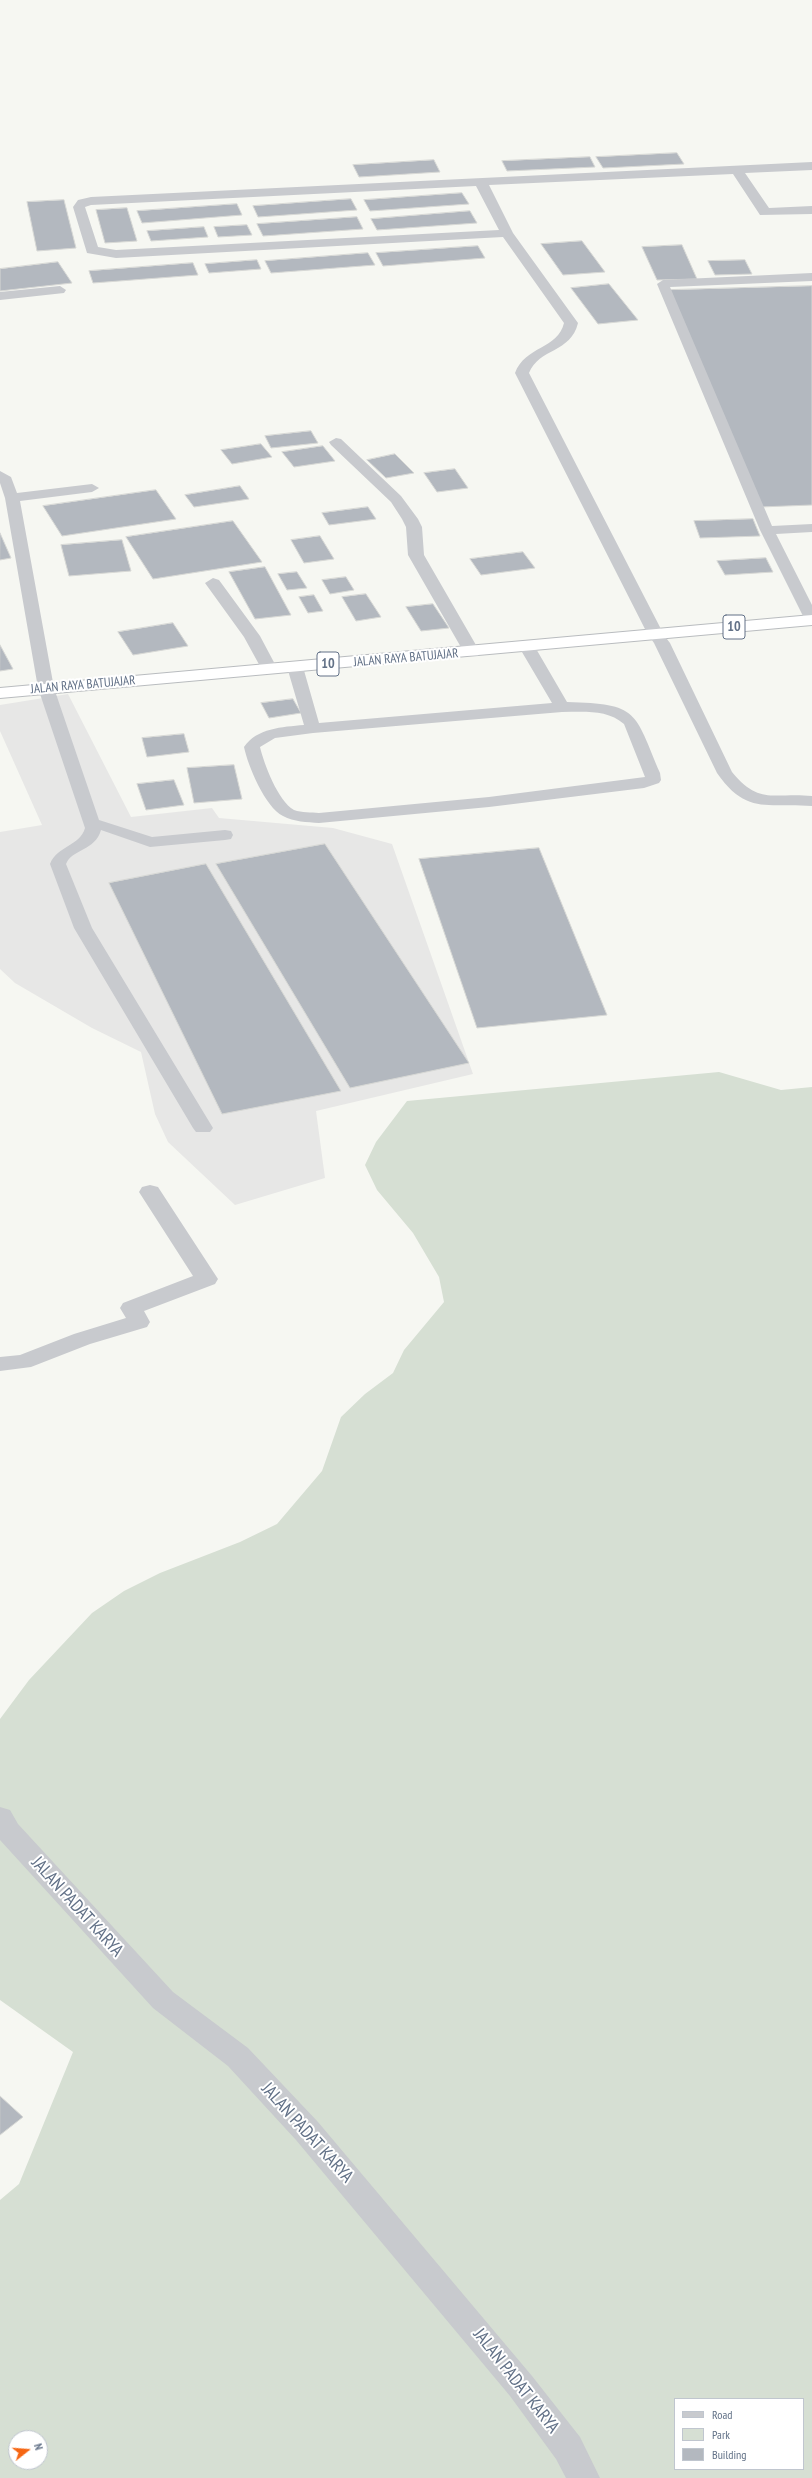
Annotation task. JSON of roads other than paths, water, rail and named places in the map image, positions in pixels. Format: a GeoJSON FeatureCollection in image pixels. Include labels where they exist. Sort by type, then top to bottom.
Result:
{"type":"FeatureCollection","features":[{"type":"Feature","properties":{"kind":"highway","name":"JALAN RAYA BATUJAJAR"},"geometry":{"type":"LineString","coordinates":[[0,693],[269,668],[472,652],[812,620]]}},
{"type":"Feature","properties":{"kind":"street"},"geometry":{"type":"LineString","coordinates":[[507,233],[116,254],[92,250],[78,207],[82,203],[91,201],[812,166]]}},
{"type":"Feature","properties":{"kind":"street"},"geometry":{"type":"LineString","coordinates":[[736,170],[765,212],[812,210]]}},
{"type":"Feature","properties":{"kind":"street"},"geometry":{"type":"LineString","coordinates":[[480,181],[507,233],[571,323],[571,331],[566,338],[529,360],[523,366],[522,373],[655,634]]}},
{"type":"Feature","properties":{"kind":"street"},"geometry":{"type":"LineString","coordinates":[[336,442],[396,499],[410,520],[414,527],[416,555],[472,652]]}},
{"type":"Feature","properties":{"kind":"street"},"geometry":{"type":"LineString","coordinates":[[213,583],[252,636],[269,668]]}},
{"type":"Feature","properties":{"kind":"street"},"geometry":{"type":"LineString","coordinates":[[0,1364],[23,1362],[82,1339],[139,1322],[131,1308],[207,1279],[180,1243],[175,1230],[150,1192]]}},
{"type":"Feature","properties":{"kind":"street","name":"JALAN PADAT KARYA"},"geometry":{"type":"LineString","coordinates":[[0,1818],[8,1831],[163,2000],[238,2057],[307,2131],[521,2386],[568,2448],[583,2478]]}},
{"type":"Feature","properties":{"kind":"lane"},"geometry":{"type":"LineString","coordinates":[[812,277],[663,284],[767,530],[812,620]]}},
{"type":"Feature","properties":{"kind":"lane"},"geometry":{"type":"LineString","coordinates":[[0,296],[60,290]]}},
{"type":"Feature","properties":{"kind":"lane"},"geometry":{"type":"LineString","coordinates":[[0,475],[6,480],[12,498],[46,688],[93,833],[90,839],[60,858],[58,864],[83,928],[203,1128]]}},
{"type":"Feature","properties":{"kind":"lane"},"geometry":{"type":"LineString","coordinates":[[12,498],[92,488]]}},
{"type":"Feature","properties":{"kind":"lane"},"geometry":{"type":"LineString","coordinates":[[767,530],[812,528]]}},
{"type":"Feature","properties":{"kind":"lane"},"geometry":{"type":"LineString","coordinates":[[655,634],[662,643],[726,773],[735,788],[752,800],[812,801]]}},
{"type":"Feature","properties":{"kind":"lane"},"geometry":{"type":"LineString","coordinates":[[527,647],[562,707]]}},
{"type":"Feature","properties":{"kind":"lane"},"geometry":{"type":"LineString","coordinates":[[295,667],[314,728]]}},
{"type":"Feature","properties":{"kind":"lane"},"geometry":{"type":"LineString","coordinates":[[562,707],[618,712],[631,722],[652,773],[653,780],[644,783],[482,802],[319,818],[296,816],[285,811],[277,802],[252,747],[257,739],[265,736],[314,728],[562,707]]}},
{"type":"Feature","properties":{"kind":"lane"},"geometry":{"type":"LineString","coordinates":[[91,824],[119,830],[150,842],[225,836]]}}]}
